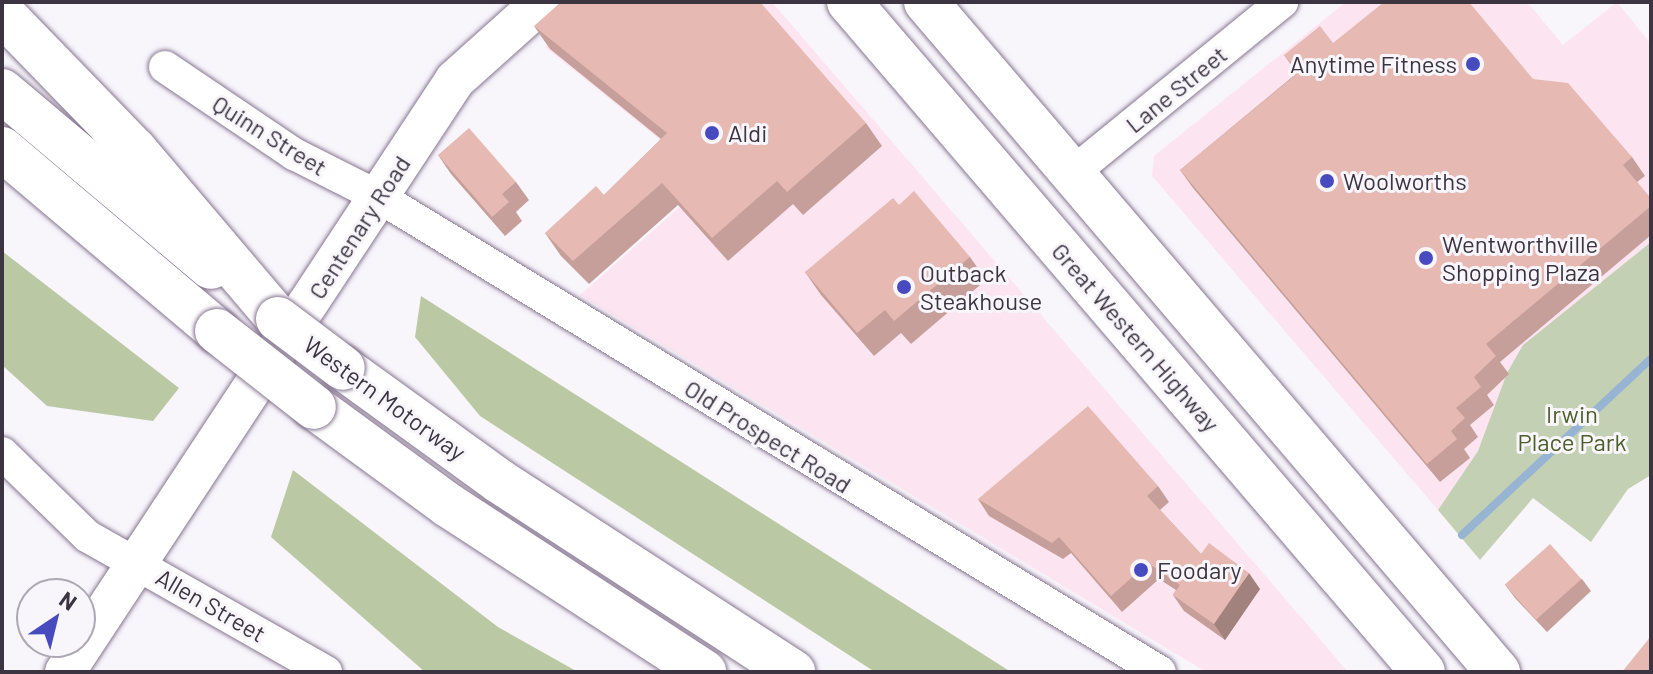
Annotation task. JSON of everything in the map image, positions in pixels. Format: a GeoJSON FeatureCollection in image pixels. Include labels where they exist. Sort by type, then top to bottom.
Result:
{"type":"FeatureCollection","features":[{"type":"Feature","properties":{"kind":"highway","name":"Great Western Highway"},"geometry":{"type":"LineString","coordinates":[[849,2],[1423,672]]}},
{"type":"Feature","properties":{"kind":"highway"},"geometry":{"type":"LineString","coordinates":[[926,2],[1070,175],[1498,672]]}},
{"type":"Feature","properties":{"kind":"highway"},"geometry":{"type":"LineString","coordinates":[[2,13],[134,149],[258,299]]}},
{"type":"Feature","properties":{"kind":"highway","name":"Western Motorway"},"geometry":{"type":"LineString","coordinates":[[2,91],[144,217],[258,299],[343,368],[511,490],[793,672]]}},
{"type":"Feature","properties":{"kind":"highway","name":"Western Motorway"},"geometry":{"type":"LineString","coordinates":[[2,149],[217,331],[314,407],[448,505],[704,672]]}},
{"type":"Feature","properties":{"kind":"main road","name":"Centenary Road"},"geometry":{"type":"LineString","coordinates":[[65,672],[455,80],[542,2]]}},
{"type":"Feature","properties":{"kind":"street","name":"Lane Street"},"geometry":{"type":"LineString","coordinates":[[1070,175],[1282,2]]}},
{"type":"Feature","properties":{"kind":"street","name":"Quinn Street"},"geometry":{"type":"LineString","coordinates":[[165,67],[294,154],[379,197]]}},
{"type":"Feature","properties":{"kind":"street","name":"Old Prospect Road"},"geometry":{"type":"LineString","coordinates":[[379,197],[1160,672]]}},
{"type":"Feature","properties":{"kind":"street"},"geometry":{"type":"LineString","coordinates":[[2,453],[87,536],[138,562]]}},
{"type":"Feature","properties":{"kind":"street","name":"Allen Street"},"geometry":{"type":"LineString","coordinates":[[138,562],[326,672]]}},
{"type":"Feature","properties":{"kind":"street"},"geometry":{"type":"LineString","coordinates":[[1385,628],[1397,672]]}},
{"type":"Feature","properties":{"kind":"shaded area"},"geometry":{"type":"Polygon","coordinates":[[[597,2],[772,2],[1348,672],[1206,672],[580,295],[710,180],[545,47],[597,2]]]}},
{"type":"Feature","properties":{"kind":"shaded area","name":"Wentworthville Shopping Plaza"},"geometry":{"type":"Polygon","coordinates":[[[1346,2],[1527,2],[1563,45],[1617,2],[1651,44],[1651,242],[1523,345],[1478,451],[1438,510],[1152,176],[1154,156],[1346,2]]]}},
{"type":"Feature","properties":{"kind":"green space","name":"Irwin Place Park"},"geometry":{"type":"Polygon","coordinates":[[[1651,242],[1651,475],[1628,489],[1591,542],[1533,498],[1480,560],[1438,510],[1478,451],[1507,373],[1523,345],[1651,242]]]}},
{"type":"Feature","properties":{"kind":"green space"},"geometry":{"type":"Polygon","coordinates":[[[2,251],[179,388],[153,421],[47,406],[2,365],[2,251]]]}},
{"type":"Feature","properties":{"kind":"green space"},"geometry":{"type":"Polygon","coordinates":[[[421,296],[1011,672],[875,672],[480,416],[415,337],[421,296]]]}},
{"type":"Feature","properties":{"kind":"green space"},"geometry":{"type":"Polygon","coordinates":[[[293,470],[498,627],[578,672],[425,672],[271,537],[293,470]]]}},
{"type":"Feature","properties":{"kind":"building","name":"Aldi"},"geometry":{"type":"Polygon","coordinates":[[[561,2],[760,2],[866,123],[787,192],[777,181],[712,238],[662,183],[573,261],[545,233],[596,186],[604,195],[667,133],[534,26],[561,2]]]}},
{"type":"Feature","properties":{"kind":"building","name":"Wentworthville Shopping Plaza"},"geometry":{"type":"Polygon","coordinates":[[[1384,2],[1469,2],[1533,79],[1568,83],[1632,157],[1623,165],[1651,199],[1651,206],[1486,344],[1496,356],[1474,377],[1481,387],[1456,408],[1465,418],[1451,431],[1457,439],[1427,464],[1180,170],[1299,72],[1284,55],[1320,26],[1333,43],[1384,2]]]}},
{"type":"Feature","properties":{"kind":"building"},"geometry":{"type":"Polygon","coordinates":[[[469,128],[516,182],[502,194],[509,202],[492,217],[438,155],[469,128]]]}},
{"type":"Feature","properties":{"kind":"building","name":"Outback Steakhouse"},"geometry":{"type":"Polygon","coordinates":[[[914,191],[970,257],[894,321],[885,310],[857,333],[805,272],[893,198],[899,205],[914,191]]]}},
{"type":"Feature","properties":{"kind":"building"},"geometry":{"type":"Polygon","coordinates":[[[1088,406],[1158,486],[1147,496],[1201,554],[1209,543],[1249,573],[1214,624],[1173,595],[1180,585],[1148,563],[1111,596],[1059,537],[1052,543],[978,499],[1088,406]]]}},
{"type":"Feature","properties":{"kind":"building"},"geometry":{"type":"Polygon","coordinates":[[[1550,544],[1581,579],[1536,620],[1505,585],[1550,544]]]}},
{"type":"Feature","properties":{"kind":"building"},"geometry":{"type":"Polygon","coordinates":[[[1651,636],[1651,672],[1622,672],[1651,636]]]}},
{"type":"Feature","properties":{"kind":"waterway"},"geometry":{"type":"LineString","coordinates":[[1462,535],[1651,359]]}},
{"type":"Feature","properties":{"kind":"place","name":"Anytime Fitness"},"geometry":{"type":"Point","coordinates":[1473,64]}},
{"type":"Feature","properties":{"kind":"place","name":"Aldi"},"geometry":{"type":"Point","coordinates":[712,133]}},
{"type":"Feature","properties":{"kind":"place","name":"Woolworths"},"geometry":{"type":"Point","coordinates":[1327,181]}},
{"type":"Feature","properties":{"kind":"place","name":"Wentworthville Shopping Plaza"},"geometry":{"type":"Point","coordinates":[1426,258]}},
{"type":"Feature","properties":{"kind":"place","name":"Outback Steakhouse"},"geometry":{"type":"Point","coordinates":[904,287]}},
{"type":"Feature","properties":{"kind":"place","name":"Foodary"},"geometry":{"type":"Point","coordinates":[1141,570]}}]}
